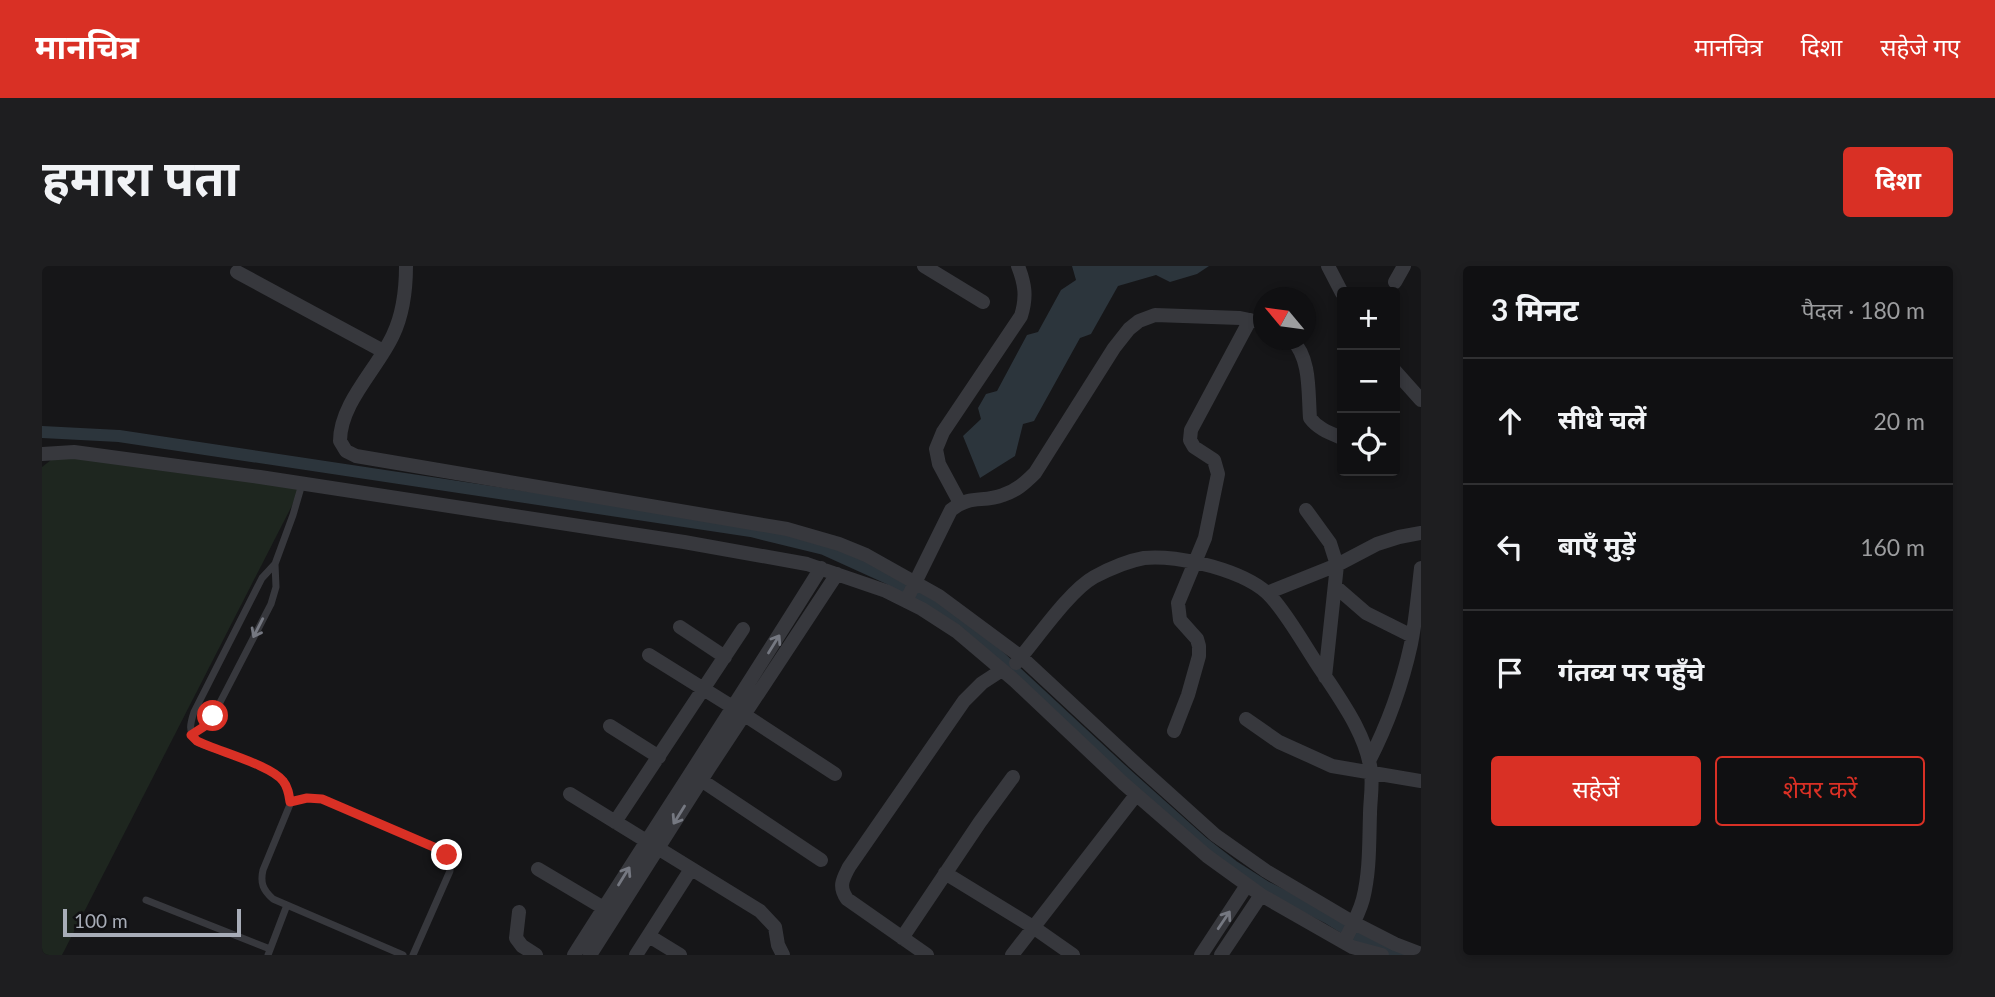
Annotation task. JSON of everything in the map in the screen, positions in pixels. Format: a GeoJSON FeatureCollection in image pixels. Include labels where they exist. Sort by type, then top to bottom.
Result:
{"type":"FeatureCollection","features":[{"type":"Feature","properties":{"kind":"street"},"geometry":{"type":"LineString","coordinates":[[406,266],[401,315],[392,338],[359,389],[343,421],[340,442],[345,451],[356,456],[787,529],[866,555],[956,631],[1012,666],[1134,762],[1215,835],[1350,939],[1395,944],[1421,954]]}},
{"type":"Feature","properties":{"kind":"street"},"geometry":{"type":"LineString","coordinates":[[924,266],[983,302]]}},
{"type":"Feature","properties":{"kind":"street"},"geometry":{"type":"LineString","coordinates":[[960,503],[939,464],[936,449],[943,432],[1021,316],[1026,301],[1025,287],[1018,266]]}},
{"type":"Feature","properties":{"kind":"street"},"geometry":{"type":"LineString","coordinates":[[1328,266],[1339,287]]}},
{"type":"Feature","properties":{"kind":"street"},"geometry":{"type":"LineString","coordinates":[[1395,282],[1404,266]]}},
{"type":"Feature","properties":{"kind":"street"},"geometry":{"type":"LineString","coordinates":[[237,272],[383,351]]}},
{"type":"Feature","properties":{"kind":"street"},"geometry":{"type":"LineString","coordinates":[[911,592],[951,510],[969,499],[1002,496],[1020,487],[1035,473],[1114,348],[1139,321],[1155,315],[1240,318],[1253,321]]}},
{"type":"Feature","properties":{"kind":"street"},"geometry":{"type":"LineString","coordinates":[[1174,731],[1199,656],[1197,639],[1180,620],[1178,603],[1205,538],[1218,474],[1214,460],[1194,447],[1190,440],[1191,430],[1253,329]]}},
{"type":"Feature","properties":{"kind":"street"},"geometry":{"type":"LineString","coordinates":[[1299,350],[1305,364],[1310,418],[1324,431],[1337,436]]}},
{"type":"Feature","properties":{"kind":"street"},"geometry":{"type":"LineString","coordinates":[[1400,377],[1421,400]]}},
{"type":"Feature","properties":{"kind":"street"},"geometry":{"type":"LineString","coordinates":[[42,454],[74,453],[303,484],[684,542],[807,564],[886,591],[911,592],[972,619],[1012,666],[1136,795],[1207,856],[1261,895],[1382,955]]}},
{"type":"Feature","properties":{"kind":"street"},"geometry":{"type":"LineString","coordinates":[[1306,510],[1330,543],[1337,565],[1325,677]]}},
{"type":"Feature","properties":{"kind":"street"},"geometry":{"type":"LineString","coordinates":[[1267,593],[1337,565],[1377,544],[1421,533]]}},
{"type":"Feature","properties":{"kind":"street"},"geometry":{"type":"LineString","coordinates":[[927,955],[847,899],[842,891],[841,881],[964,701],[982,683],[1012,666],[1076,591],[1093,578],[1142,558],[1195,562],[1238,574],[1259,586],[1272,598],[1348,712],[1365,746],[1370,767],[1368,874],[1363,900],[1350,939]]}},
{"type":"Feature","properties":{"kind":"street"},"geometry":{"type":"LineString","coordinates":[[739,711],[821,568]]}},
{"type":"Feature","properties":{"kind":"street"},"geometry":{"type":"LineString","coordinates":[[1370,767],[1414,645],[1421,568]]}},
{"type":"Feature","properties":{"kind":"street"},"geometry":{"type":"LineString","coordinates":[[574,955],[610,911],[739,711],[837,574]]}},
{"type":"Feature","properties":{"kind":"street"},"geometry":{"type":"LineString","coordinates":[[1336,587],[1366,612],[1414,645]]}},
{"type":"Feature","properties":{"kind":"street"},"geometry":{"type":"LineString","coordinates":[[680,627],[725,657]]}},
{"type":"Feature","properties":{"kind":"street"},"geometry":{"type":"LineString","coordinates":[[615,822],[743,629]]}},
{"type":"Feature","properties":{"kind":"street"},"geometry":{"type":"LineString","coordinates":[[649,655],[835,774]]}},
{"type":"Feature","properties":{"kind":"street"},"geometry":{"type":"LineString","coordinates":[[1246,719],[1279,743],[1332,766],[1370,767],[1421,781]]}},
{"type":"Feature","properties":{"kind":"street"},"geometry":{"type":"LineString","coordinates":[[610,726],[659,757]]}},
{"type":"Feature","properties":{"kind":"street"},"geometry":{"type":"LineString","coordinates":[[696,776],[821,860]]}},
{"type":"Feature","properties":{"kind":"street"},"geometry":{"type":"LineString","coordinates":[[902,938],[1013,777]]}},
{"type":"Feature","properties":{"kind":"street"},"geometry":{"type":"LineString","coordinates":[[570,794],[760,911],[775,927],[783,955]]}},
{"type":"Feature","properties":{"kind":"street"},"geometry":{"type":"LineString","coordinates":[[1012,955],[1136,795]]}},
{"type":"Feature","properties":{"kind":"street"},"geometry":{"type":"LineString","coordinates":[[538,869],[610,911]]}},
{"type":"Feature","properties":{"kind":"street"},"geometry":{"type":"LineString","coordinates":[[636,955],[691,869]]}},
{"type":"Feature","properties":{"kind":"street"},"geometry":{"type":"LineString","coordinates":[[945,873],[1073,955]]}},
{"type":"Feature","properties":{"kind":"street"},"geometry":{"type":"LineString","coordinates":[[1201,955],[1247,885]]}},
{"type":"Feature","properties":{"kind":"street"},"geometry":{"type":"LineString","coordinates":[[1221,955],[1261,895]]}},
{"type":"Feature","properties":{"kind":"street"},"geometry":{"type":"LineString","coordinates":[[590,955],[610,911]]}},
{"type":"Feature","properties":{"kind":"street"},"geometry":{"type":"LineString","coordinates":[[519,912],[516,938],[522,946],[536,955]]}},
{"type":"Feature","properties":{"kind":"street"},"geometry":{"type":"LineString","coordinates":[[649,936],[680,955]]}},
{"type":"Feature","properties":{"kind":"lane"},"geometry":{"type":"LineString","coordinates":[[191,735],[208,724],[213,716],[271,604],[276,587],[275,564],[303,484]]}},
{"type":"Feature","properties":{"kind":"lane"},"geometry":{"type":"LineString","coordinates":[[275,564],[262,578],[194,712],[189,726],[191,735],[206,746],[270,770],[282,779],[289,791],[290,802],[263,870],[261,880],[264,891],[274,899],[403,955]]}},
{"type":"Feature","properties":{"kind":"lane"},"geometry":{"type":"LineString","coordinates":[[290,802],[307,798],[322,799],[436,848],[452,860],[450,871],[413,955]]}},
{"type":"Feature","properties":{"kind":"lane"},"geometry":{"type":"LineString","coordinates":[[146,900],[269,952],[288,905]]}},
{"type":"Feature","properties":{"kind":"shaded area"},"geometry":{"type":"Polygon","coordinates":[[[1072,266],[1209,266],[1197,274],[1170,282],[1156,275],[1118,286],[1091,334],[1080,338],[1034,421],[1023,424],[1015,456],[980,478],[963,436],[981,419],[978,408],[986,394],[997,391],[1027,335],[1038,332],[1061,290],[1076,280],[1072,266]]]}},
{"type":"Feature","properties":{"kind":"shaded area"},"geometry":{"type":"Polygon","coordinates":[[[60,453],[303,484],[62,955],[42,955],[42,467],[60,453]]]}},
{"type":"Feature","properties":{"kind":"waterway"},"geometry":{"type":"LineString","coordinates":[[42,432],[119,436],[751,531],[824,549],[920,596],[977,636],[1128,776],[1233,866],[1357,936],[1405,955]]}},
{"type":"Feature","properties":{"kind":"route"},"geometry":{"type":"LineString","coordinates":[[213,716],[208,724],[191,735],[206,746],[270,770],[282,779],[289,791],[290,802],[307,798],[322,799],[447,855]]}}]}
